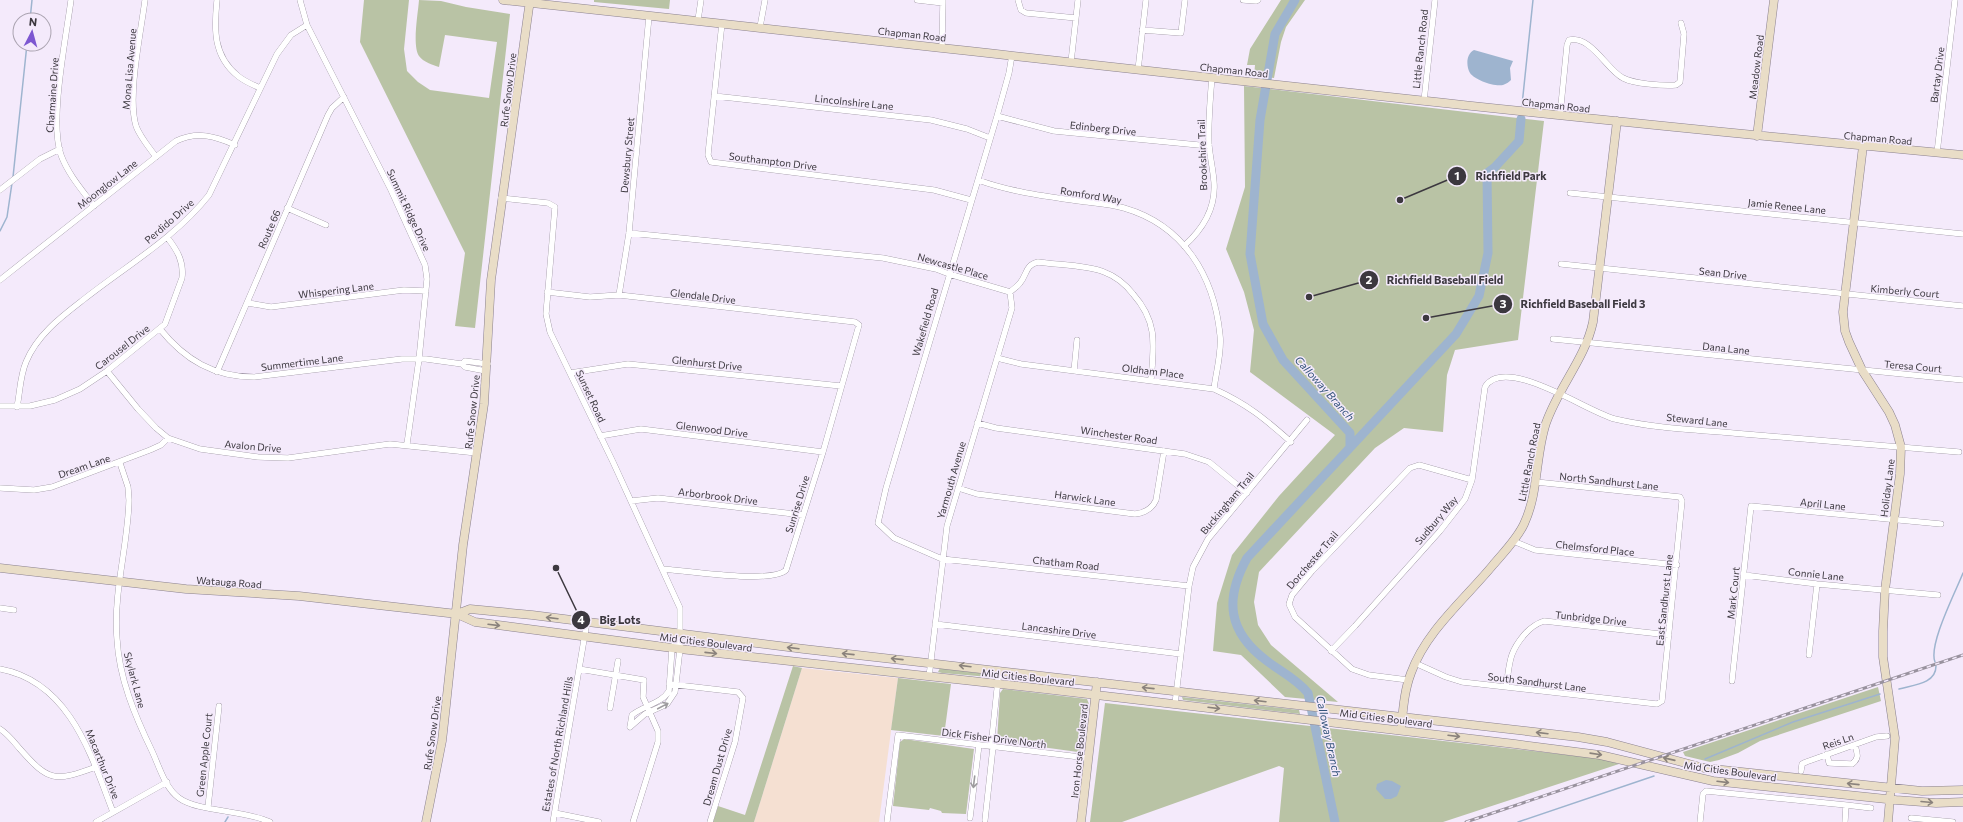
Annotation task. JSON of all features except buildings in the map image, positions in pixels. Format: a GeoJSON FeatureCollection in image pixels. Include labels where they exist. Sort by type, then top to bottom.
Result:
{"type":"FeatureCollection","features":[{"type":"Feature","properties":{"kind":"main road","name":"Chapman Road"},"geometry":{"type":"LineString","coordinates":[[503,0],[531,1],[649,16],[698,20],[1424,101],[1757,136],[1963,155]]}},
{"type":"Feature","properties":{"kind":"main road","name":"Meadow Road"},"geometry":{"type":"LineString","coordinates":[[1757,136],[1774,0]]}},
{"type":"Feature","properties":{"kind":"main road","name":"Rufe Snow Drive"},"geometry":{"type":"LineString","coordinates":[[426,822],[442,741],[457,614],[464,535],[477,453],[487,368],[491,280],[531,1]]}},
{"type":"Feature","properties":{"kind":"main road","name":"Little Ranch Road"},"geometry":{"type":"LineString","coordinates":[[1401,730],[1408,680],[1415,663],[1434,633],[1513,541],[1524,524],[1536,482],[1544,431],[1559,392],[1587,343],[1593,322],[1617,121]]}},
{"type":"Feature","properties":{"kind":"main road","name":"Holiday Lane"},"geometry":{"type":"LineString","coordinates":[[1862,146],[1843,312],[1845,331],[1855,357],[1862,370],[1889,412],[1901,447],[1900,474],[1885,590],[1883,632],[1883,657],[1895,738],[1888,822]]}},
{"type":"Feature","properties":{"kind":"main road","name":"Watauga Road"},"geometry":{"type":"LineString","coordinates":[[0,568],[186,589],[299,596],[457,614]]}},
{"type":"Feature","properties":{"kind":"main road","name":"Mid Cities Boulevard"},"geometry":{"type":"LineString","coordinates":[[457,614],[470,609],[1578,737],[1607,742],[1704,768],[1938,792],[1963,790]]}},
{"type":"Feature","properties":{"kind":"main road","name":"Mid Cities Boulevard"},"geometry":{"type":"LineString","coordinates":[[457,614],[475,622],[676,649],[1175,704],[1600,755],[1713,781],[1936,803],[1963,802]]}},
{"type":"Feature","properties":{"kind":"main road"},"geometry":{"type":"LineString","coordinates":[[831,666],[832,652]]}},
{"type":"Feature","properties":{"kind":"main road","name":"Iron Horse Boulevard"},"geometry":{"type":"LineString","coordinates":[[1081,822],[1097,682]]}},
{"type":"Feature","properties":{"kind":"main road"},"geometry":{"type":"LineString","coordinates":[[1810,791],[1811,779]]}},
{"type":"Feature","properties":{"kind":"street","name":"Charmaine Drive"},"geometry":{"type":"LineString","coordinates":[[71,0],[58,108],[58,135],[60,149],[68,169],[94,206]]}},
{"type":"Feature","properties":{"kind":"street","name":"Mona Lisa Avenue"},"geometry":{"type":"LineString","coordinates":[[145,0],[135,86],[134,116],[138,131],[156,157]]}},
{"type":"Feature","properties":{"kind":"street"},"geometry":{"type":"LineString","coordinates":[[217,0],[214,27],[219,48],[237,76],[260,88]]}},
{"type":"Feature","properties":{"kind":"street","name":"Summit Ridge Drive"},"geometry":{"type":"LineString","coordinates":[[300,0],[308,25],[390,190],[425,265],[426,291],[419,358],[407,444]]}},
{"type":"Feature","properties":{"kind":"street"},"geometry":{"type":"LineString","coordinates":[[698,20],[701,0]]}},
{"type":"Feature","properties":{"kind":"street"},"geometry":{"type":"LineString","coordinates":[[760,27],[765,0]]}},
{"type":"Feature","properties":{"kind":"street"},"geometry":{"type":"LineString","coordinates":[[917,0],[943,1],[942,48]]}},
{"type":"Feature","properties":{"kind":"street"},"geometry":{"type":"LineString","coordinates":[[1018,0],[1020,10],[1026,12],[1076,18]]}},
{"type":"Feature","properties":{"kind":"street"},"geometry":{"type":"LineString","coordinates":[[1071,62],[1078,0]]}},
{"type":"Feature","properties":{"kind":"street"},"geometry":{"type":"LineString","coordinates":[[1138,70],[1146,0]]}},
{"type":"Feature","properties":{"kind":"street"},"geometry":{"type":"LineString","coordinates":[[1142,30],[1181,33],[1185,0]]}},
{"type":"Feature","properties":{"kind":"street"},"geometry":{"type":"LineString","coordinates":[[1243,0],[1256,2],[1258,0]]}},
{"type":"Feature","properties":{"kind":"street","name":"Little Ranch Road"},"geometry":{"type":"LineString","coordinates":[[1424,101],[1435,0]]}},
{"type":"Feature","properties":{"kind":"street","name":"Bartay Drive"},"geometry":{"type":"LineString","coordinates":[[1937,153],[1955,0]]}},
{"type":"Feature","properties":{"kind":"street","name":"Dewsbury Street"},"geometry":{"type":"LineString","coordinates":[[619,295],[629,233],[649,16]]}},
{"type":"Feature","properties":{"kind":"street","name":"Southampton Drive"},"geometry":{"type":"LineString","coordinates":[[722,23],[708,155],[711,162],[934,190],[971,200]]}},
{"type":"Feature","properties":{"kind":"street"},"geometry":{"type":"LineString","coordinates":[[1560,115],[1567,45],[1570,40],[1575,39],[1580,41],[1599,54],[1615,72],[1631,81],[1676,85],[1680,82],[1684,34],[1681,23]]}},
{"type":"Feature","properties":{"kind":"street","name":"Perdido Drive"},"geometry":{"type":"LineString","coordinates":[[17,407],[26,363],[37,343],[46,332],[73,308],[166,237],[198,209],[209,195],[235,145],[260,88],[282,46],[291,35],[308,25]]}},
{"type":"Feature","properties":{"kind":"street","name":"Wakefield Road"},"geometry":{"type":"LineString","coordinates":[[942,559],[894,538],[878,523],[886,488],[948,274],[997,116],[1009,73],[1012,55]]}},
{"type":"Feature","properties":{"kind":"street","name":"Brookshire Trail"},"geometry":{"type":"LineString","coordinates":[[1184,246],[1204,226],[1212,203],[1214,183],[1209,146],[1212,77]]}},
{"type":"Feature","properties":{"kind":"street","name":"Lincolnshire Lane"},"geometry":{"type":"LineString","coordinates":[[714,96],[931,120],[967,129],[990,138]]}},
{"type":"Feature","properties":{"kind":"street","name":"Route 66"},"geometry":{"type":"LineString","coordinates":[[217,372],[328,115],[332,108],[344,97]]}},
{"type":"Feature","properties":{"kind":"street","name":"Edinberg Drive"},"geometry":{"type":"LineString","coordinates":[[997,116],[1054,131],[1209,146]]}},
{"type":"Feature","properties":{"kind":"street","name":"Moonglow Lane"},"geometry":{"type":"LineString","coordinates":[[0,280],[176,141],[192,135],[218,137],[235,145]]}},
{"type":"Feature","properties":{"kind":"street"},"geometry":{"type":"LineString","coordinates":[[2,188],[40,159],[60,149]]}},
{"type":"Feature","properties":{"kind":"street","name":"Romford Way"},"geometry":{"type":"LineString","coordinates":[[978,180],[1021,193],[1124,208],[1162,226],[1181,240],[1206,277],[1215,305],[1220,335],[1220,347],[1214,389]]}},
{"type":"Feature","properties":{"kind":"street","name":"Jamie Renee Lane"},"geometry":{"type":"LineString","coordinates":[[1570,193],[1963,234]]}},
{"type":"Feature","properties":{"kind":"street","name":"Sunset Road"},"geometry":{"type":"LineString","coordinates":[[502,198],[548,203],[555,207],[546,314],[550,332],[631,500],[680,608],[680,634]]}},
{"type":"Feature","properties":{"kind":"street"},"geometry":{"type":"LineString","coordinates":[[287,208],[326,225]]}},
{"type":"Feature","properties":{"kind":"street","name":"Newcastle Place"},"geometry":{"type":"LineString","coordinates":[[629,233],[883,258],[929,267],[1010,292]]}},
{"type":"Feature","properties":{"kind":"street","name":"Carousel Drive"},"geometry":{"type":"LineString","coordinates":[[0,406],[17,407],[44,404],[68,396],[107,371],[160,329],[170,315],[170,307],[182,278],[183,271],[180,257],[166,237]]}},
{"type":"Feature","properties":{"kind":"street"},"geometry":{"type":"LineString","coordinates":[[1010,292],[1020,283],[1025,270],[1033,263],[1038,262],[1096,270],[1111,276],[1131,291],[1143,305],[1150,318],[1154,339],[1150,380]]}},
{"type":"Feature","properties":{"kind":"street","name":"Sean Drive"},"geometry":{"type":"LineString","coordinates":[[1561,264],[1845,295]]}},
{"type":"Feature","properties":{"kind":"street","name":"Whispering Lane"},"geometry":{"type":"LineString","coordinates":[[248,303],[271,307],[404,290],[426,291]]}},
{"type":"Feature","properties":{"kind":"street","name":"Glendale Drive"},"geometry":{"type":"LineString","coordinates":[[547,292],[590,297],[619,295],[857,322]]}},
{"type":"Feature","properties":{"kind":"street","name":"Yarmouth Avenue"},"geometry":{"type":"LineString","coordinates":[[929,677],[947,526],[1012,308],[1010,292]]}},
{"type":"Feature","properties":{"kind":"street","name":"Kimberly Court"},"geometry":{"type":"LineString","coordinates":[[1845,295],[1963,306]]}},
{"type":"Feature","properties":{"kind":"street","name":"Sunrise Drive"},"geometry":{"type":"LineString","coordinates":[[663,569],[756,577],[783,573],[790,561],[859,328],[857,322]]}},
{"type":"Feature","properties":{"kind":"street","name":"Summertime Lane"},"geometry":{"type":"LineString","coordinates":[[160,329],[172,344],[197,363],[233,377],[254,377],[419,358],[462,364],[465,366],[487,368]]}},
{"type":"Feature","properties":{"kind":"street","name":"Dana Lane"},"geometry":{"type":"LineString","coordinates":[[1553,339],[1862,370]]}},
{"type":"Feature","properties":{"kind":"street"},"geometry":{"type":"LineString","coordinates":[[1074,371],[1077,340]]}},
{"type":"Feature","properties":{"kind":"street","name":"Oldham Place"},"geometry":{"type":"LineString","coordinates":[[997,358],[1021,364],[1214,389],[1239,400],[1263,417],[1290,442]]}},
{"type":"Feature","properties":{"kind":"street","name":"Glenhurst Drive"},"geometry":{"type":"LineString","coordinates":[[570,373],[628,364],[841,386]]}},
{"type":"Feature","properties":{"kind":"street","name":"Teresa Court"},"geometry":{"type":"LineString","coordinates":[[1862,370],[1963,380]]}},
{"type":"Feature","properties":{"kind":"street","name":"Avalon Drive"},"geometry":{"type":"LineString","coordinates":[[107,371],[138,409],[168,438],[200,449],[273,458],[288,458],[390,444],[407,444],[477,453]]}},
{"type":"Feature","properties":{"kind":"street","name":"Steward Lane"},"geometry":{"type":"LineString","coordinates":[[1499,377],[1521,380],[1559,392],[1600,414],[1622,420],[1676,428],[1959,452]]}},
{"type":"Feature","properties":{"kind":"street","name":"Sudbury Way"},"geometry":{"type":"LineString","coordinates":[[1331,650],[1355,626],[1457,511],[1469,492],[1485,387],[1489,381],[1499,377]]}},
{"type":"Feature","properties":{"kind":"street","name":"Buckingham Trail"},"geometry":{"type":"LineString","coordinates":[[1175,704],[1188,586],[1193,567],[1208,539],[1307,420]]}},
{"type":"Feature","properties":{"kind":"street","name":"Winchester Road"},"geometry":{"type":"LineString","coordinates":[[977,423],[996,428],[1185,454],[1209,462],[1247,493]]}},
{"type":"Feature","properties":{"kind":"street","name":"Glenwood Drive"},"geometry":{"type":"LineString","coordinates":[[600,436],[641,429],[822,452]]}},
{"type":"Feature","properties":{"kind":"street","name":"Dream Lane"},"geometry":{"type":"LineString","coordinates":[[0,488],[34,490],[46,488],[120,463],[161,445],[168,438]]}},
{"type":"Feature","properties":{"kind":"street","name":"Harwick Lane"},"geometry":{"type":"LineString","coordinates":[[958,488],[977,494],[1135,514],[1142,513],[1154,504],[1156,500],[1164,451]]}},
{"type":"Feature","properties":{"kind":"street","name":"Skylark Lane"},"geometry":{"type":"LineString","coordinates":[[120,463],[128,487],[129,500],[116,637],[122,671],[134,710],[167,782],[179,798],[186,802],[252,816],[270,822]]}},
{"type":"Feature","properties":{"kind":"street","name":"Dorchester Trail"},"geometry":{"type":"LineString","coordinates":[[1408,680],[1369,675],[1352,669],[1295,617],[1289,604],[1296,590],[1410,468],[1419,466],[1472,480]]}},
{"type":"Feature","properties":{"kind":"street","name":"North Sandhurst Lane"},"geometry":{"type":"LineString","coordinates":[[1536,482],[1680,498]]}},
{"type":"Feature","properties":{"kind":"street","name":"Arborbrook Drive"},"geometry":{"type":"LineString","coordinates":[[631,500],[658,498],[803,515]]}},
{"type":"Feature","properties":{"kind":"street","name":"East Sandhurst Lane"},"geometry":{"type":"LineString","coordinates":[[1659,704],[1662,701],[1663,695],[1677,565],[1683,506],[1680,498]]}},
{"type":"Feature","properties":{"kind":"street","name":"April Lane"},"geometry":{"type":"LineString","coordinates":[[1751,506],[1941,524]]}},
{"type":"Feature","properties":{"kind":"street","name":"Mark Court"},"geometry":{"type":"LineString","coordinates":[[1732,681],[1751,506]]}},
{"type":"Feature","properties":{"kind":"street","name":"Chelmsford Place"},"geometry":{"type":"LineString","coordinates":[[1513,541],[1541,551],[1677,565]]}},
{"type":"Feature","properties":{"kind":"street","name":"Chatham Road"},"geometry":{"type":"LineString","coordinates":[[942,559],[1188,586]]}},
{"type":"Feature","properties":{"kind":"street","name":"Connie Lane"},"geometry":{"type":"LineString","coordinates":[[1744,575],[1938,596]]}},
{"type":"Feature","properties":{"kind":"street"},"geometry":{"type":"LineString","coordinates":[[1809,655],[1817,584]]}},
{"type":"Feature","properties":{"kind":"street"},"geometry":{"type":"LineString","coordinates":[[0,608],[14,610]]}},
{"type":"Feature","properties":{"kind":"street","name":"Estates of North Richland Hills"},"geometry":{"type":"LineString","coordinates":[[553,822],[587,622]]}},
{"type":"Feature","properties":{"kind":"street","name":"Tunbridge Drive"},"geometry":{"type":"LineString","coordinates":[[1506,688],[1512,651],[1529,629],[1536,624],[1544,622],[1669,635]]}},
{"type":"Feature","properties":{"kind":"street","name":"Lancashire Drive"},"geometry":{"type":"LineString","coordinates":[[935,624],[1181,654]]}},
{"type":"Feature","properties":{"kind":"street"},"geometry":{"type":"LineString","coordinates":[[672,684],[674,692],[667,704],[649,713],[630,727],[632,715],[645,706],[666,697],[672,684],[676,649],[680,634]]}},
{"type":"Feature","properties":{"kind":"street"},"geometry":{"type":"LineString","coordinates":[[610,708],[618,661]]}},
{"type":"Feature","properties":{"kind":"street","name":"South Sandhurst Lane"},"geometry":{"type":"LineString","coordinates":[[1415,663],[1446,677],[1462,682],[1659,704]]}},
{"type":"Feature","properties":{"kind":"street","name":"Macarthur Drive"},"geometry":{"type":"LineString","coordinates":[[0,669],[33,681],[63,706],[77,726],[96,766],[113,812]]}},
{"type":"Feature","properties":{"kind":"street","name":"Estates of North Richland Hills"},"geometry":{"type":"LineString","coordinates":[[579,669],[644,680],[642,697],[658,731],[658,742],[633,822]]}},
{"type":"Feature","properties":{"kind":"street"},"geometry":{"type":"LineString","coordinates":[[985,820],[999,670]]}},
{"type":"Feature","properties":{"kind":"street","name":"Dream Dust Drive"},"geometry":{"type":"LineString","coordinates":[[672,684],[738,692],[743,698],[735,742],[710,822]]}},
{"type":"Feature","properties":{"kind":"street","name":"Green Apple Court"},"geometry":{"type":"LineString","coordinates":[[208,807],[219,706]]}},
{"type":"Feature","properties":{"kind":"street"},"geometry":{"type":"LineString","coordinates":[[0,729],[14,741],[36,767],[44,773],[59,777],[67,777],[96,766]]}},
{"type":"Feature","properties":{"kind":"street","name":"Dick Fisher Drive North"},"geometry":{"type":"LineString","coordinates":[[887,822],[898,735],[1088,758]]}},
{"type":"Feature","properties":{"kind":"street","name":"Reis Ln"},"geometry":{"type":"LineString","coordinates":[[1801,771],[1802,764],[1806,762],[1876,737],[1887,736]]}},
{"type":"Feature","properties":{"kind":"street"},"geometry":{"type":"LineString","coordinates":[[970,818],[978,745]]}},
{"type":"Feature","properties":{"kind":"street"},"geometry":{"type":"LineString","coordinates":[[1827,754],[1829,763],[1852,764],[1856,761],[1858,756],[1854,745]]}},
{"type":"Feature","properties":{"kind":"street"},"geometry":{"type":"LineString","coordinates":[[96,822],[167,782]]}},
{"type":"Feature","properties":{"kind":"street"},"geometry":{"type":"LineString","coordinates":[[1700,822],[1703,794],[1706,792],[1871,808]]}},
{"type":"Feature","properties":{"kind":"street"},"geometry":{"type":"LineString","coordinates":[[1845,822],[1846,805]]}},
{"type":"Feature","properties":{"kind":"street"},"geometry":{"type":"LineString","coordinates":[[555,813],[599,822]]}},
{"type":"Feature","properties":{"kind":"street"},"geometry":{"type":"LineString","coordinates":[[1911,818],[1953,822]]}},
{"type":"Feature","properties":{"kind":"shaded area"},"geometry":{"type":"Polygon","coordinates":[[[802,668],[898,678],[879,822],[754,822],[802,668]]]}},
{"type":"Feature","properties":{"kind":"green space"},"geometry":{"type":"Polygon","coordinates":[[[364,0],[409,0],[404,49],[407,71],[418,82],[430,90],[489,98],[497,42],[445,35],[439,67],[426,62],[419,56],[416,45],[419,0],[441,1],[466,7],[510,14],[475,328],[455,326],[465,253],[360,42],[364,0]]]}},
{"type":"Feature","properties":{"kind":"green space"},"geometry":{"type":"Polygon","coordinates":[[[594,0],[670,0],[669,9],[594,2],[594,0]]]}},
{"type":"Feature","properties":{"kind":"green space"},"geometry":{"type":"Polygon","coordinates":[[[1281,0],[1305,0],[1286,27],[1281,42],[1274,78],[1254,76],[1255,65],[1247,65],[1250,49],[1281,0]]]}},
{"type":"Feature","properties":{"kind":"green space"},"geometry":{"type":"Polygon","coordinates":[[[1244,86],[1544,121],[1518,340],[1455,350],[1447,375],[1443,432],[1404,428],[1375,448],[1259,572],[1254,602],[1258,625],[1271,645],[1338,702],[1285,697],[1241,655],[1213,651],[1217,603],[1232,555],[1279,496],[1335,435],[1250,372],[1254,330],[1244,292],[1226,249],[1245,187],[1244,86]]]}},
{"type":"Feature","properties":{"kind":"green space"},"geometry":{"type":"Polygon","coordinates":[[[793,666],[802,668],[754,822],[713,822],[718,806],[745,815],[793,666]]]}},
{"type":"Feature","properties":{"kind":"green space"},"geometry":{"type":"Polygon","coordinates":[[[940,668],[990,675],[989,677],[942,673],[938,672],[940,668]]]}},
{"type":"Feature","properties":{"kind":"green space"},"geometry":{"type":"Polygon","coordinates":[[[898,678],[951,684],[944,736],[891,730],[898,678]]]}},
{"type":"Feature","properties":{"kind":"green space"},"geometry":{"type":"Polygon","coordinates":[[[1878,687],[1881,701],[1760,741],[1738,753],[1719,760],[1710,762],[1685,756],[1683,752],[1878,687]]]}},
{"type":"Feature","properties":{"kind":"green space"},"geometry":{"type":"Polygon","coordinates":[[[1003,689],[1087,699],[1089,704],[1084,749],[1078,752],[997,741],[1000,693],[1003,689]]]}},
{"type":"Feature","properties":{"kind":"green space"},"geometry":{"type":"Polygon","coordinates":[[[1182,697],[1299,710],[1300,714],[1183,700],[1182,697]]]}},
{"type":"Feature","properties":{"kind":"green space"},"geometry":{"type":"Polygon","coordinates":[[[1105,703],[1603,759],[1619,764],[1443,822],[1279,822],[1284,768],[1279,766],[1122,822],[1090,822],[1105,703]]]}},
{"type":"Feature","properties":{"kind":"green space"},"geometry":{"type":"Polygon","coordinates":[[[904,739],[974,749],[966,814],[942,813],[941,811],[930,808],[929,810],[893,806],[900,742],[904,739]]]}},
{"type":"Feature","properties":{"kind":"water"},"geometry":{"type":"Polygon","coordinates":[[[1474,50],[1513,61],[1510,68],[1511,80],[1503,85],[1495,85],[1472,76],[1467,64],[1469,54],[1474,50]]]}},
{"type":"Feature","properties":{"kind":"water"},"geometry":{"type":"Polygon","coordinates":[[[1386,780],[1392,781],[1401,786],[1397,796],[1391,799],[1385,799],[1376,789],[1377,784],[1386,780]]]}},
{"type":"Feature","properties":{"kind":"waterway"},"geometry":{"type":"LineString","coordinates":[[31,12],[32,0]]}},
{"type":"Feature","properties":{"kind":"waterway","name":"Calloway Branch"},"geometry":{"type":"LineString","coordinates":[[1295,0],[1275,34],[1260,120],[1250,254],[1263,324],[1283,360],[1350,433],[1350,447]]}},
{"type":"Feature","properties":{"kind":"waterway"},"geometry":{"type":"LineString","coordinates":[[1522,105],[1533,0]]}},
{"type":"Feature","properties":{"kind":"waterway"},"geometry":{"type":"LineString","coordinates":[[13,177],[26,52]]}},
{"type":"Feature","properties":{"kind":"waterway","name":"Calloway Branch"},"geometry":{"type":"LineString","coordinates":[[1335,822],[1308,693],[1294,679],[1267,661],[1244,639],[1237,627],[1234,614],[1233,601],[1235,588],[1247,558],[1456,334],[1479,296],[1488,253],[1487,173],[1495,167],[1519,141],[1521,119]]}},
{"type":"Feature","properties":{"kind":"waterway"},"geometry":{"type":"LineString","coordinates":[[0,231],[7,217],[12,183]]}},
{"type":"Feature","properties":{"kind":"waterway"},"geometry":{"type":"LineString","coordinates":[[1935,662],[1935,643],[1963,573]]}},
{"type":"Feature","properties":{"kind":"waterway"},"geometry":{"type":"LineString","coordinates":[[1899,689],[1917,685],[1928,680],[1935,672],[1936,666]]}},
{"type":"Feature","properties":{"kind":"waterway"},"geometry":{"type":"LineString","coordinates":[[1705,759],[1793,722],[1880,694]]}},
{"type":"Feature","properties":{"kind":"waterway"},"geometry":{"type":"LineString","coordinates":[[1518,822],[1654,776]]}},
{"type":"Feature","properties":{"kind":"waterway"},"geometry":{"type":"LineString","coordinates":[[225,822],[228,817]]}},
{"type":"Feature","properties":{"kind":"railway"},"geometry":{"type":"LineString","coordinates":[[1466,822],[1963,655]]}},
{"type":"Feature","properties":{"kind":"place","name":"Richfield Park"},"geometry":{"type":"Point","coordinates":[1400,200]}},
{"type":"Feature","properties":{"kind":"place","name":"Richfield Baseball Field"},"geometry":{"type":"Point","coordinates":[1309,297]}},
{"type":"Feature","properties":{"kind":"place","name":"Richfield Baseball Field 3"},"geometry":{"type":"Point","coordinates":[1426,318]}},
{"type":"Feature","properties":{"kind":"place","name":"Big Lots"},"geometry":{"type":"Point","coordinates":[556,568]}}]}
